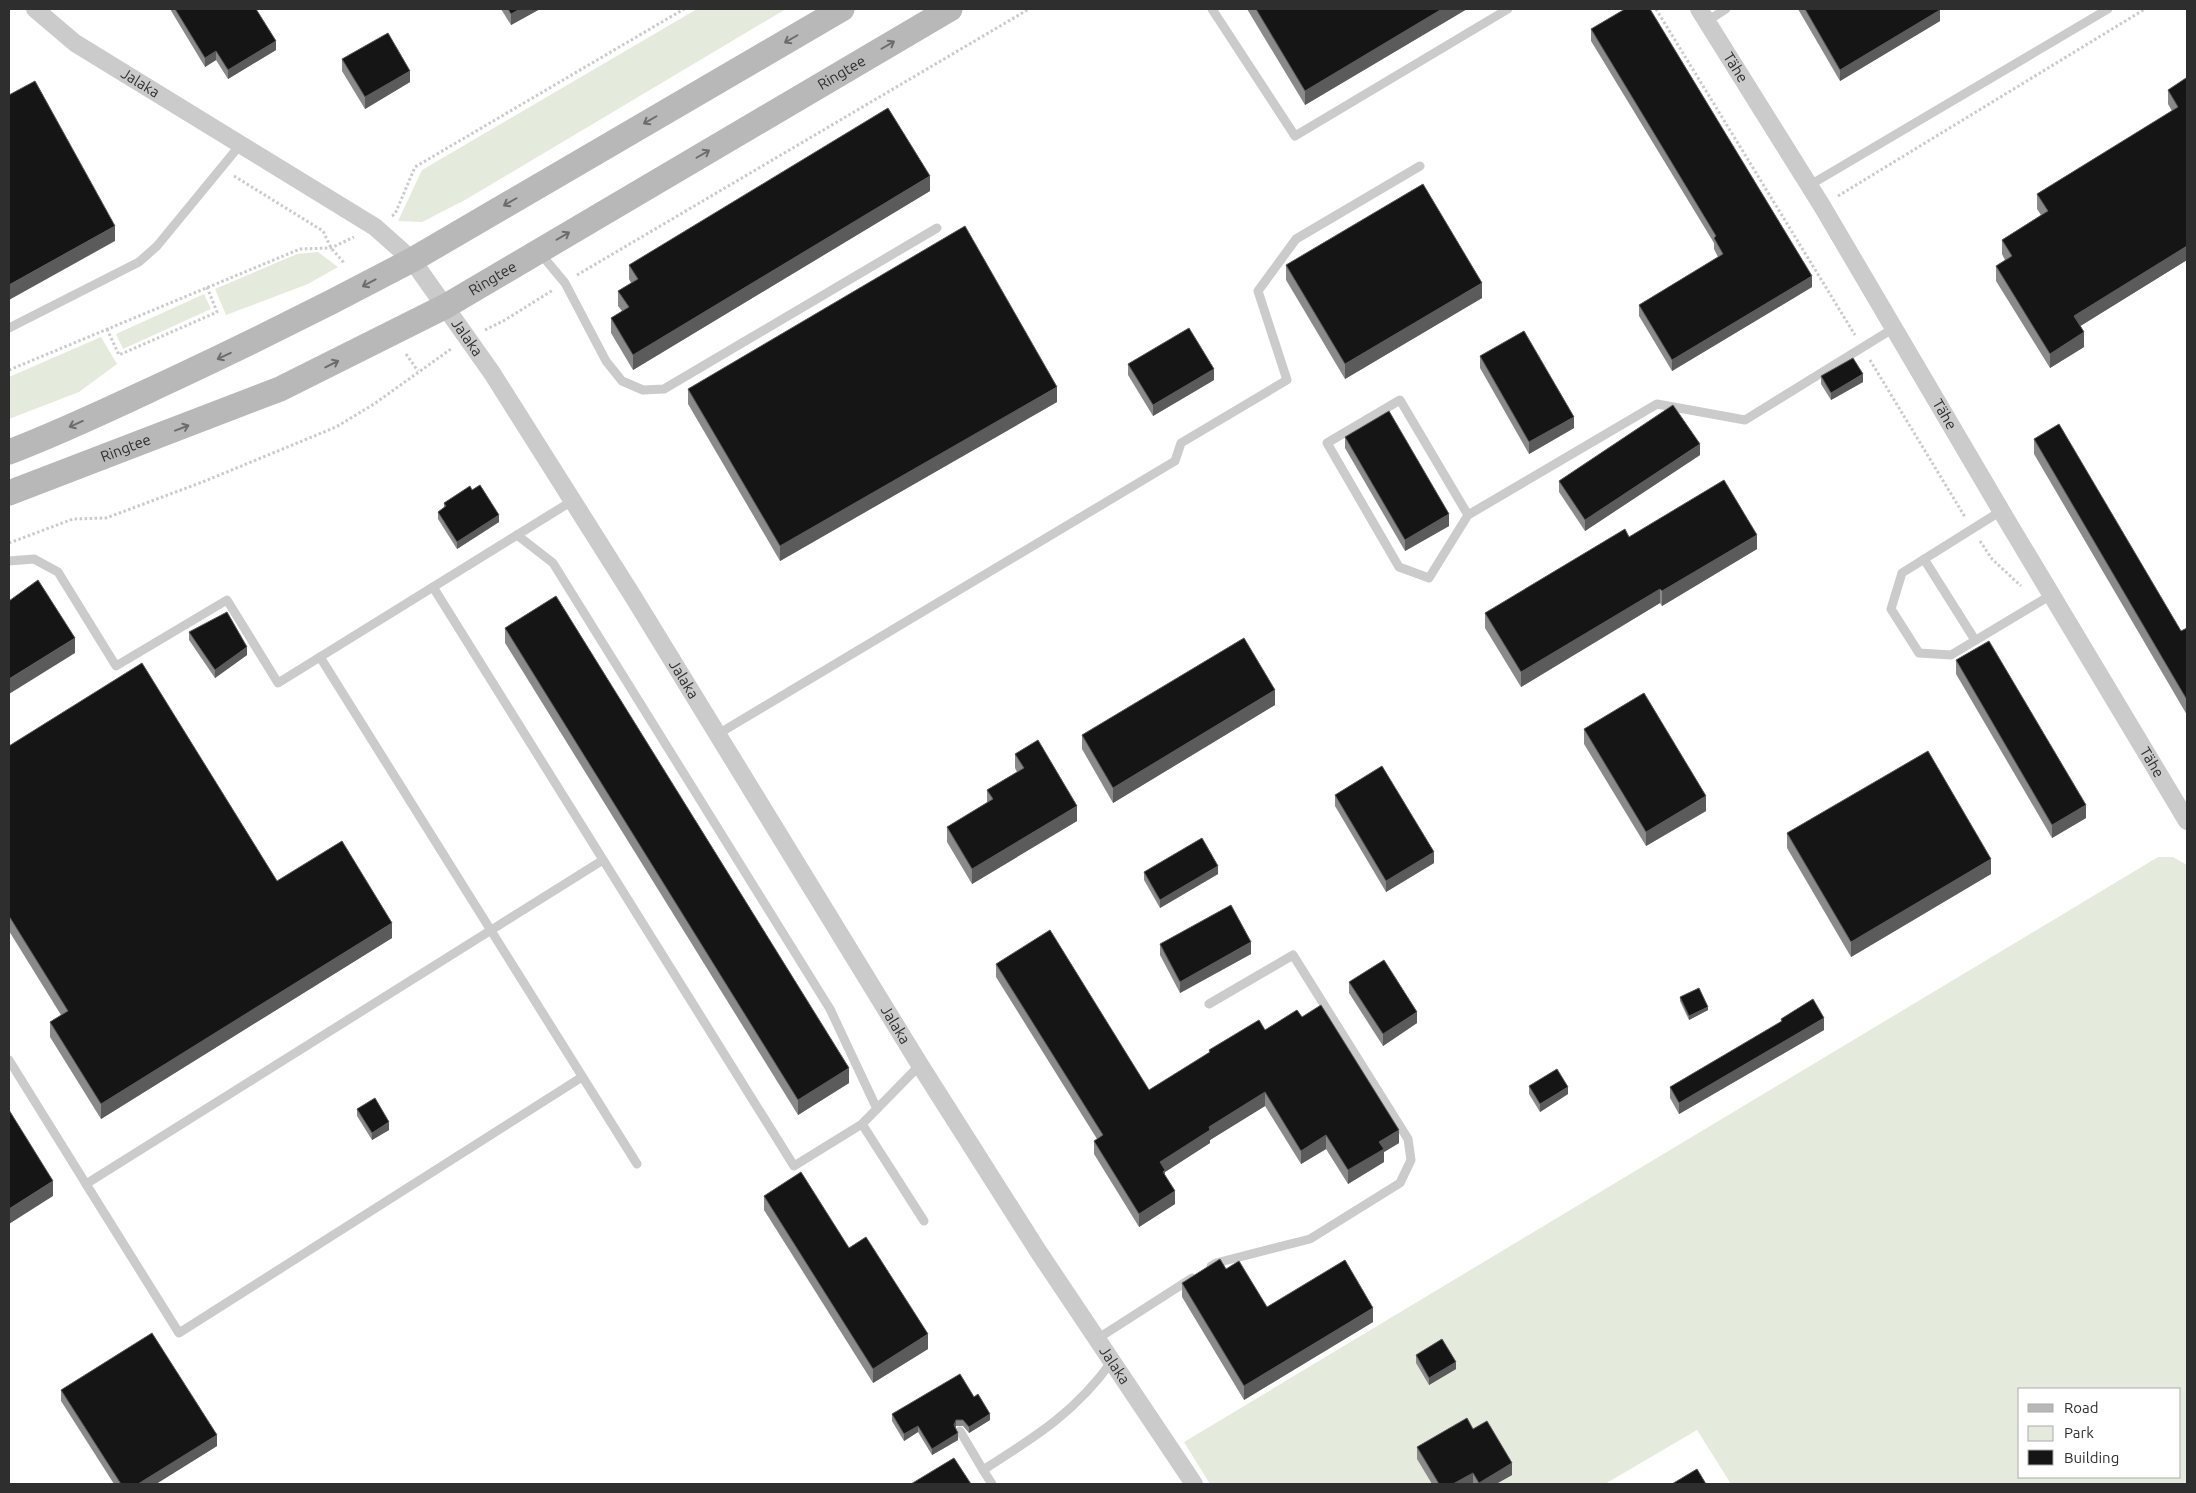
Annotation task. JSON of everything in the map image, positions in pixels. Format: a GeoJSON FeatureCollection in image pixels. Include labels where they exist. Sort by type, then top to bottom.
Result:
{"type":"FeatureCollection","features":[{"type":"Feature","properties":{"kind":"main road","name":"Ringtee"},"geometry":{"type":"LineString","coordinates":[[9,493],[280,389],[446,306],[950,9]]}},
{"type":"Feature","properties":{"kind":"main road"},"geometry":{"type":"LineString","coordinates":[[9,452],[47,437],[244,346],[412,260],[835,10]]}},
{"type":"Feature","properties":{"kind":"street","name":"Jalaka"},"geometry":{"type":"LineString","coordinates":[[34,9],[75,44],[376,227],[412,260],[468,338],[572,501],[718,734],[920,1065],[1038,1251],[1194,1484]]}},
{"type":"Feature","properties":{"kind":"street","name":"Tähe"},"geometry":{"type":"LineString","coordinates":[[1703,15],[1810,186],[2001,510],[2044,599],[2187,821]]}},
{"type":"Feature","properties":{"kind":"lane"},"geometry":{"type":"LineString","coordinates":[[1212,9],[1295,136],[1508,9]]}},
{"type":"Feature","properties":{"kind":"lane"},"geometry":{"type":"LineString","coordinates":[[1703,15],[1726,9]]}},
{"type":"Feature","properties":{"kind":"lane"},"geometry":{"type":"LineString","coordinates":[[1810,186],[2108,9]]}},
{"type":"Feature","properties":{"kind":"lane"},"geometry":{"type":"LineString","coordinates":[[9,328],[139,262],[157,246],[240,145]]}},
{"type":"Feature","properties":{"kind":"lane"},"geometry":{"type":"LineString","coordinates":[[718,734],[1175,461],[1181,443],[1287,380],[1258,291],[1296,239],[1420,166]]}},
{"type":"Feature","properties":{"kind":"lane"},"geometry":{"type":"LineString","coordinates":[[538,251],[564,283],[606,361],[622,381],[643,390],[664,389],[937,228]]}},
{"type":"Feature","properties":{"kind":"lane"},"geometry":{"type":"LineString","coordinates":[[1468,515],[1400,400],[1327,442],[1399,567],[1429,578],[1468,515],[1657,404],[1745,420],[1894,328]]}},
{"type":"Feature","properties":{"kind":"lane"},"geometry":{"type":"LineString","coordinates":[[9,501],[72,470]]}},
{"type":"Feature","properties":{"kind":"lane"},"geometry":{"type":"LineString","coordinates":[[9,561],[34,558],[58,572],[116,666],[226,600],[278,683],[572,501]]}},
{"type":"Feature","properties":{"kind":"lane"},"geometry":{"type":"LineString","coordinates":[[2001,510],[1902,573],[1891,609],[1919,653],[1951,655],[2044,599]]}},
{"type":"Feature","properties":{"kind":"lane"},"geometry":{"type":"LineString","coordinates":[[517,535],[553,563],[830,1009],[877,1109]]}},
{"type":"Feature","properties":{"kind":"lane"},"geometry":{"type":"LineString","coordinates":[[1924,559],[1975,640]]}},
{"type":"Feature","properties":{"kind":"lane"},"geometry":{"type":"LineString","coordinates":[[433,587],[794,1166],[862,1124],[920,1065]]}},
{"type":"Feature","properties":{"kind":"lane"},"geometry":{"type":"LineString","coordinates":[[320,657],[636,1164]]}},
{"type":"Feature","properties":{"kind":"lane"},"geometry":{"type":"LineString","coordinates":[[86,1184],[603,860]]}},
{"type":"Feature","properties":{"kind":"lane"},"geometry":{"type":"LineString","coordinates":[[1097,1339],[1216,1263],[1310,1239],[1400,1183],[1411,1160],[1408,1139],[1293,955],[1208,1004]]}},
{"type":"Feature","properties":{"kind":"lane"},"geometry":{"type":"LineString","coordinates":[[9,1060],[179,1333],[582,1077]]}},
{"type":"Feature","properties":{"kind":"lane"},"geometry":{"type":"LineString","coordinates":[[862,1124],[924,1221]]}},
{"type":"Feature","properties":{"kind":"lane"},"geometry":{"type":"LineString","coordinates":[[983,1470],[1037,1436],[1069,1411],[1097,1382],[1112,1360]]}},
{"type":"Feature","properties":{"kind":"lane"},"geometry":{"type":"LineString","coordinates":[[960,1431],[992,1484]]}},
{"type":"Feature","properties":{"kind":"path"},"geometry":{"type":"LineString","coordinates":[[9,543],[73,520],[106,518],[205,481],[336,427],[374,404],[418,371],[468,338],[505,320],[564,283],[1029,9]]}},
{"type":"Feature","properties":{"kind":"path"},"geometry":{"type":"LineString","coordinates":[[1656,9],[1972,529],[1992,559],[2044,599]]}},
{"type":"Feature","properties":{"kind":"path"},"geometry":{"type":"LineString","coordinates":[[1822,206],[2145,9]]}},
{"type":"Feature","properties":{"kind":"path"},"geometry":{"type":"LineString","coordinates":[[221,168],[323,231],[332,248],[345,264]]}},
{"type":"Feature","properties":{"kind":"path"},"geometry":{"type":"LineString","coordinates":[[107,329],[119,355],[217,312],[208,287]]}},
{"type":"Feature","properties":{"kind":"path"},"geometry":{"type":"LineString","coordinates":[[406,354],[418,371]]}},
{"type":"Feature","properties":{"kind":"green space"},"geometry":{"type":"Polygon","coordinates":[[[697,9],[786,9],[465,200],[422,222],[398,221],[422,170],[697,9]]]}},
{"type":"Feature","properties":{"kind":"green space"},"geometry":{"type":"Polygon","coordinates":[[[318,252],[338,267],[308,284],[226,315],[215,289],[297,254],[318,252]]]}},
{"type":"Feature","properties":{"kind":"green space"},"geometry":{"type":"Polygon","coordinates":[[[204,294],[211,309],[123,349],[116,334],[204,294]]]}},
{"type":"Feature","properties":{"kind":"green space"},"geometry":{"type":"Polygon","coordinates":[[[101,337],[117,364],[79,392],[9,419],[9,377],[101,337]]]}},
{"type":"Feature","properties":{"kind":"green space"},"geometry":{"type":"Polygon","coordinates":[[[2158,857],[2173,857],[2187,865],[2187,1484],[1731,1484],[1697,1430],[1605,1484],[1210,1484],[1184,1442],[2158,857]]]}},
{"type":"Feature","properties":{"kind":"building"},"geometry":{"type":"Polygon","coordinates":[[[175,9],[256,9],[276,41],[228,70],[216,51],[205,58],[175,9]]]}},
{"type":"Feature","properties":{"kind":"building"},"geometry":{"type":"Polygon","coordinates":[[[508,9],[520,9],[511,14],[508,9]]]}},
{"type":"Feature","properties":{"kind":"building"},"geometry":{"type":"Polygon","coordinates":[[[1256,9],[1442,9],[1305,91],[1256,9]]]}},
{"type":"Feature","properties":{"kind":"building"},"geometry":{"type":"Polygon","coordinates":[[[1625,9],[1650,9],[1812,276],[1672,360],[1639,305],[1723,254],[1714,238],[1716,236],[1591,29],[1625,9]]]}},
{"type":"Feature","properties":{"kind":"building"},"geometry":{"type":"Polygon","coordinates":[[[1805,9],[1939,9],[1940,10],[1840,70],[1805,9]]]}},
{"type":"Feature","properties":{"kind":"building"},"geometry":{"type":"Polygon","coordinates":[[[388,33],[410,71],[365,97],[342,59],[388,33]]]}},
{"type":"Feature","properties":{"kind":"building"},"geometry":{"type":"Polygon","coordinates":[[[2186,78],[2187,246],[2074,316],[2084,332],[2050,354],[1996,266],[2012,256],[2002,240],[2048,211],[2037,194],[2178,107],[2168,90],[2186,78]]]}},
{"type":"Feature","properties":{"kind":"building"},"geometry":{"type":"Polygon","coordinates":[[[35,81],[115,226],[9,285],[9,95],[35,81]]]}},
{"type":"Feature","properties":{"kind":"building"},"geometry":{"type":"Polygon","coordinates":[[[888,108],[930,176],[633,355],[611,318],[629,307],[618,291],[638,279],[629,265],[888,108]]]}},
{"type":"Feature","properties":{"kind":"building"},"geometry":{"type":"Polygon","coordinates":[[[1423,184],[1482,283],[1345,364],[1286,265],[1423,184]]]}},
{"type":"Feature","properties":{"kind":"building"},"geometry":{"type":"Polygon","coordinates":[[[965,226],[1057,387],[780,546],[688,389],[965,226]]]}},
{"type":"Feature","properties":{"kind":"building"},"geometry":{"type":"Polygon","coordinates":[[[1189,328],[1214,369],[1153,405],[1128,364],[1189,328]]]}},
{"type":"Feature","properties":{"kind":"building"},"geometry":{"type":"Polygon","coordinates":[[[1524,331],[1574,417],[1529,442],[1480,356],[1524,331]]]}},
{"type":"Feature","properties":{"kind":"building"},"geometry":{"type":"Polygon","coordinates":[[[1853,358],[1863,374],[1831,393],[1821,376],[1853,358]]]}},
{"type":"Feature","properties":{"kind":"building"},"geometry":{"type":"Polygon","coordinates":[[[1673,405],[1700,444],[1585,520],[1559,481],[1673,405]]]}},
{"type":"Feature","properties":{"kind":"building"},"geometry":{"type":"Polygon","coordinates":[[[1389,411],[1449,514],[1405,540],[1345,437],[1389,411]]]}},
{"type":"Feature","properties":{"kind":"building"},"geometry":{"type":"Polygon","coordinates":[[[2059,424],[2181,631],[2187,628],[2187,700],[2034,439],[2059,424]]]}},
{"type":"Feature","properties":{"kind":"building"},"geometry":{"type":"Polygon","coordinates":[[[1724,480],[1757,535],[1662,591],[1660,589],[1521,672],[1485,613],[1625,529],[1629,537],[1724,480]]]}},
{"type":"Feature","properties":{"kind":"building"},"geometry":{"type":"Polygon","coordinates":[[[480,485],[499,515],[457,542],[438,512],[446,506],[444,503],[470,486],[472,490],[480,485]]]}},
{"type":"Feature","properties":{"kind":"building"},"geometry":{"type":"Polygon","coordinates":[[[38,580],[75,638],[9,679],[9,601],[38,580]]]}},
{"type":"Feature","properties":{"kind":"building"},"geometry":{"type":"Polygon","coordinates":[[[556,596],[849,1068],[798,1100],[505,628],[556,596]]]}},
{"type":"Feature","properties":{"kind":"building"},"geometry":{"type":"Polygon","coordinates":[[[227,612],[247,647],[215,670],[189,632],[227,612]]]}},
{"type":"Feature","properties":{"kind":"building"},"geometry":{"type":"Polygon","coordinates":[[[1244,638],[1275,690],[1113,788],[1082,735],[1244,638]]]}},
{"type":"Feature","properties":{"kind":"building"},"geometry":{"type":"Polygon","coordinates":[[[1989,641],[2086,805],[2052,825],[1956,660],[1989,641]]]}},
{"type":"Feature","properties":{"kind":"building"},"geometry":{"type":"Polygon","coordinates":[[[142,663],[277,881],[342,841],[392,923],[101,1104],[50,1022],[68,1011],[9,916],[9,746],[142,663]]]}},
{"type":"Feature","properties":{"kind":"building"},"geometry":{"type":"Polygon","coordinates":[[[1644,693],[1706,796],[1646,832],[1584,729],[1644,693]]]}},
{"type":"Feature","properties":{"kind":"building"},"geometry":{"type":"Polygon","coordinates":[[[1038,740],[1077,806],[972,869],[947,827],[993,799],[987,790],[1024,768],[1015,754],[1038,740]]]}},
{"type":"Feature","properties":{"kind":"building"},"geometry":{"type":"Polygon","coordinates":[[[1928,751],[1991,859],[1851,942],[1787,833],[1928,751]]]}},
{"type":"Feature","properties":{"kind":"building"},"geometry":{"type":"Polygon","coordinates":[[[1382,766],[1434,852],[1386,881],[1335,795],[1382,766]]]}},
{"type":"Feature","properties":{"kind":"building"},"geometry":{"type":"Polygon","coordinates":[[[1202,838],[1218,866],[1160,900],[1144,872],[1202,838]]]}},
{"type":"Feature","properties":{"kind":"building"},"geometry":{"type":"Polygon","coordinates":[[[1231,905],[1251,942],[1180,982],[1160,944],[1231,905]]]}},
{"type":"Feature","properties":{"kind":"building"},"geometry":{"type":"Polygon","coordinates":[[[1050,930],[1149,1090],[1210,1052],[1209,1050],[1259,1020],[1265,1030],[1297,1010],[1302,1017],[1321,1005],[1399,1130],[1379,1142],[1384,1149],[1348,1170],[1326,1135],[1301,1151],[1265,1092],[1209,1127],[1210,1130],[1160,1162],[1165,1170],[1163,1172],[1175,1191],[1139,1214],[1094,1141],[1103,1135],[996,964],[1050,930]]]}},
{"type":"Feature","properties":{"kind":"building"},"geometry":{"type":"Polygon","coordinates":[[[1384,960],[1417,1012],[1383,1034],[1349,982],[1384,960]]]}},
{"type":"Feature","properties":{"kind":"building"},"geometry":{"type":"Polygon","coordinates":[[[1699,988],[1708,1007],[1689,1016],[1680,997],[1699,988]]]}},
{"type":"Feature","properties":{"kind":"building"},"geometry":{"type":"Polygon","coordinates":[[[1813,999],[1824,1018],[1679,1103],[1670,1087],[1782,1021],[1781,1019],[1813,999]]]}},
{"type":"Feature","properties":{"kind":"building"},"geometry":{"type":"Polygon","coordinates":[[[1557,1069],[1568,1087],[1540,1104],[1529,1086],[1557,1069]]]}},
{"type":"Feature","properties":{"kind":"building"},"geometry":{"type":"Polygon","coordinates":[[[375,1098],[389,1122],[372,1133],[357,1109],[375,1098]]]}},
{"type":"Feature","properties":{"kind":"building"},"geometry":{"type":"Polygon","coordinates":[[[9,1110],[53,1181],[9,1209],[9,1110]]]}},
{"type":"Feature","properties":{"kind":"building"},"geometry":{"type":"Polygon","coordinates":[[[801,1172],[849,1248],[866,1237],[928,1334],[873,1369],[764,1196],[801,1172]]]}},
{"type":"Feature","properties":{"kind":"building"},"geometry":{"type":"Polygon","coordinates":[[[1220,1259],[1226,1269],[1239,1261],[1267,1307],[1345,1260],[1373,1308],[1244,1386],[1182,1283],[1220,1259]]]}},
{"type":"Feature","properties":{"kind":"building"},"geometry":{"type":"Polygon","coordinates":[[[152,1333],[217,1435],[138,1484],[121,1484],[61,1390],[152,1333]]]}},
{"type":"Feature","properties":{"kind":"building"},"geometry":{"type":"Polygon","coordinates":[[[1442,1339],[1456,1362],[1429,1378],[1416,1355],[1442,1339]]]}},
{"type":"Feature","properties":{"kind":"building"},"geometry":{"type":"Polygon","coordinates":[[[960,1374],[974,1397],[978,1394],[990,1414],[969,1427],[963,1420],[956,1420],[954,1425],[958,1433],[932,1449],[918,1426],[904,1434],[892,1414],[960,1374]]]}},
{"type":"Feature","properties":{"kind":"building"},"geometry":{"type":"Polygon","coordinates":[[[1467,1418],[1473,1429],[1487,1421],[1512,1463],[1479,1483],[1473,1473],[1453,1484],[1439,1484],[1417,1447],[1467,1418]]]}},
{"type":"Feature","properties":{"kind":"building"},"geometry":{"type":"Polygon","coordinates":[[[954,1458],[971,1484],[911,1484],[954,1458]]]}},
{"type":"Feature","properties":{"kind":"building"},"geometry":{"type":"Polygon","coordinates":[[[1697,1469],[1706,1484],[1672,1484],[1697,1469]]]}}]}
